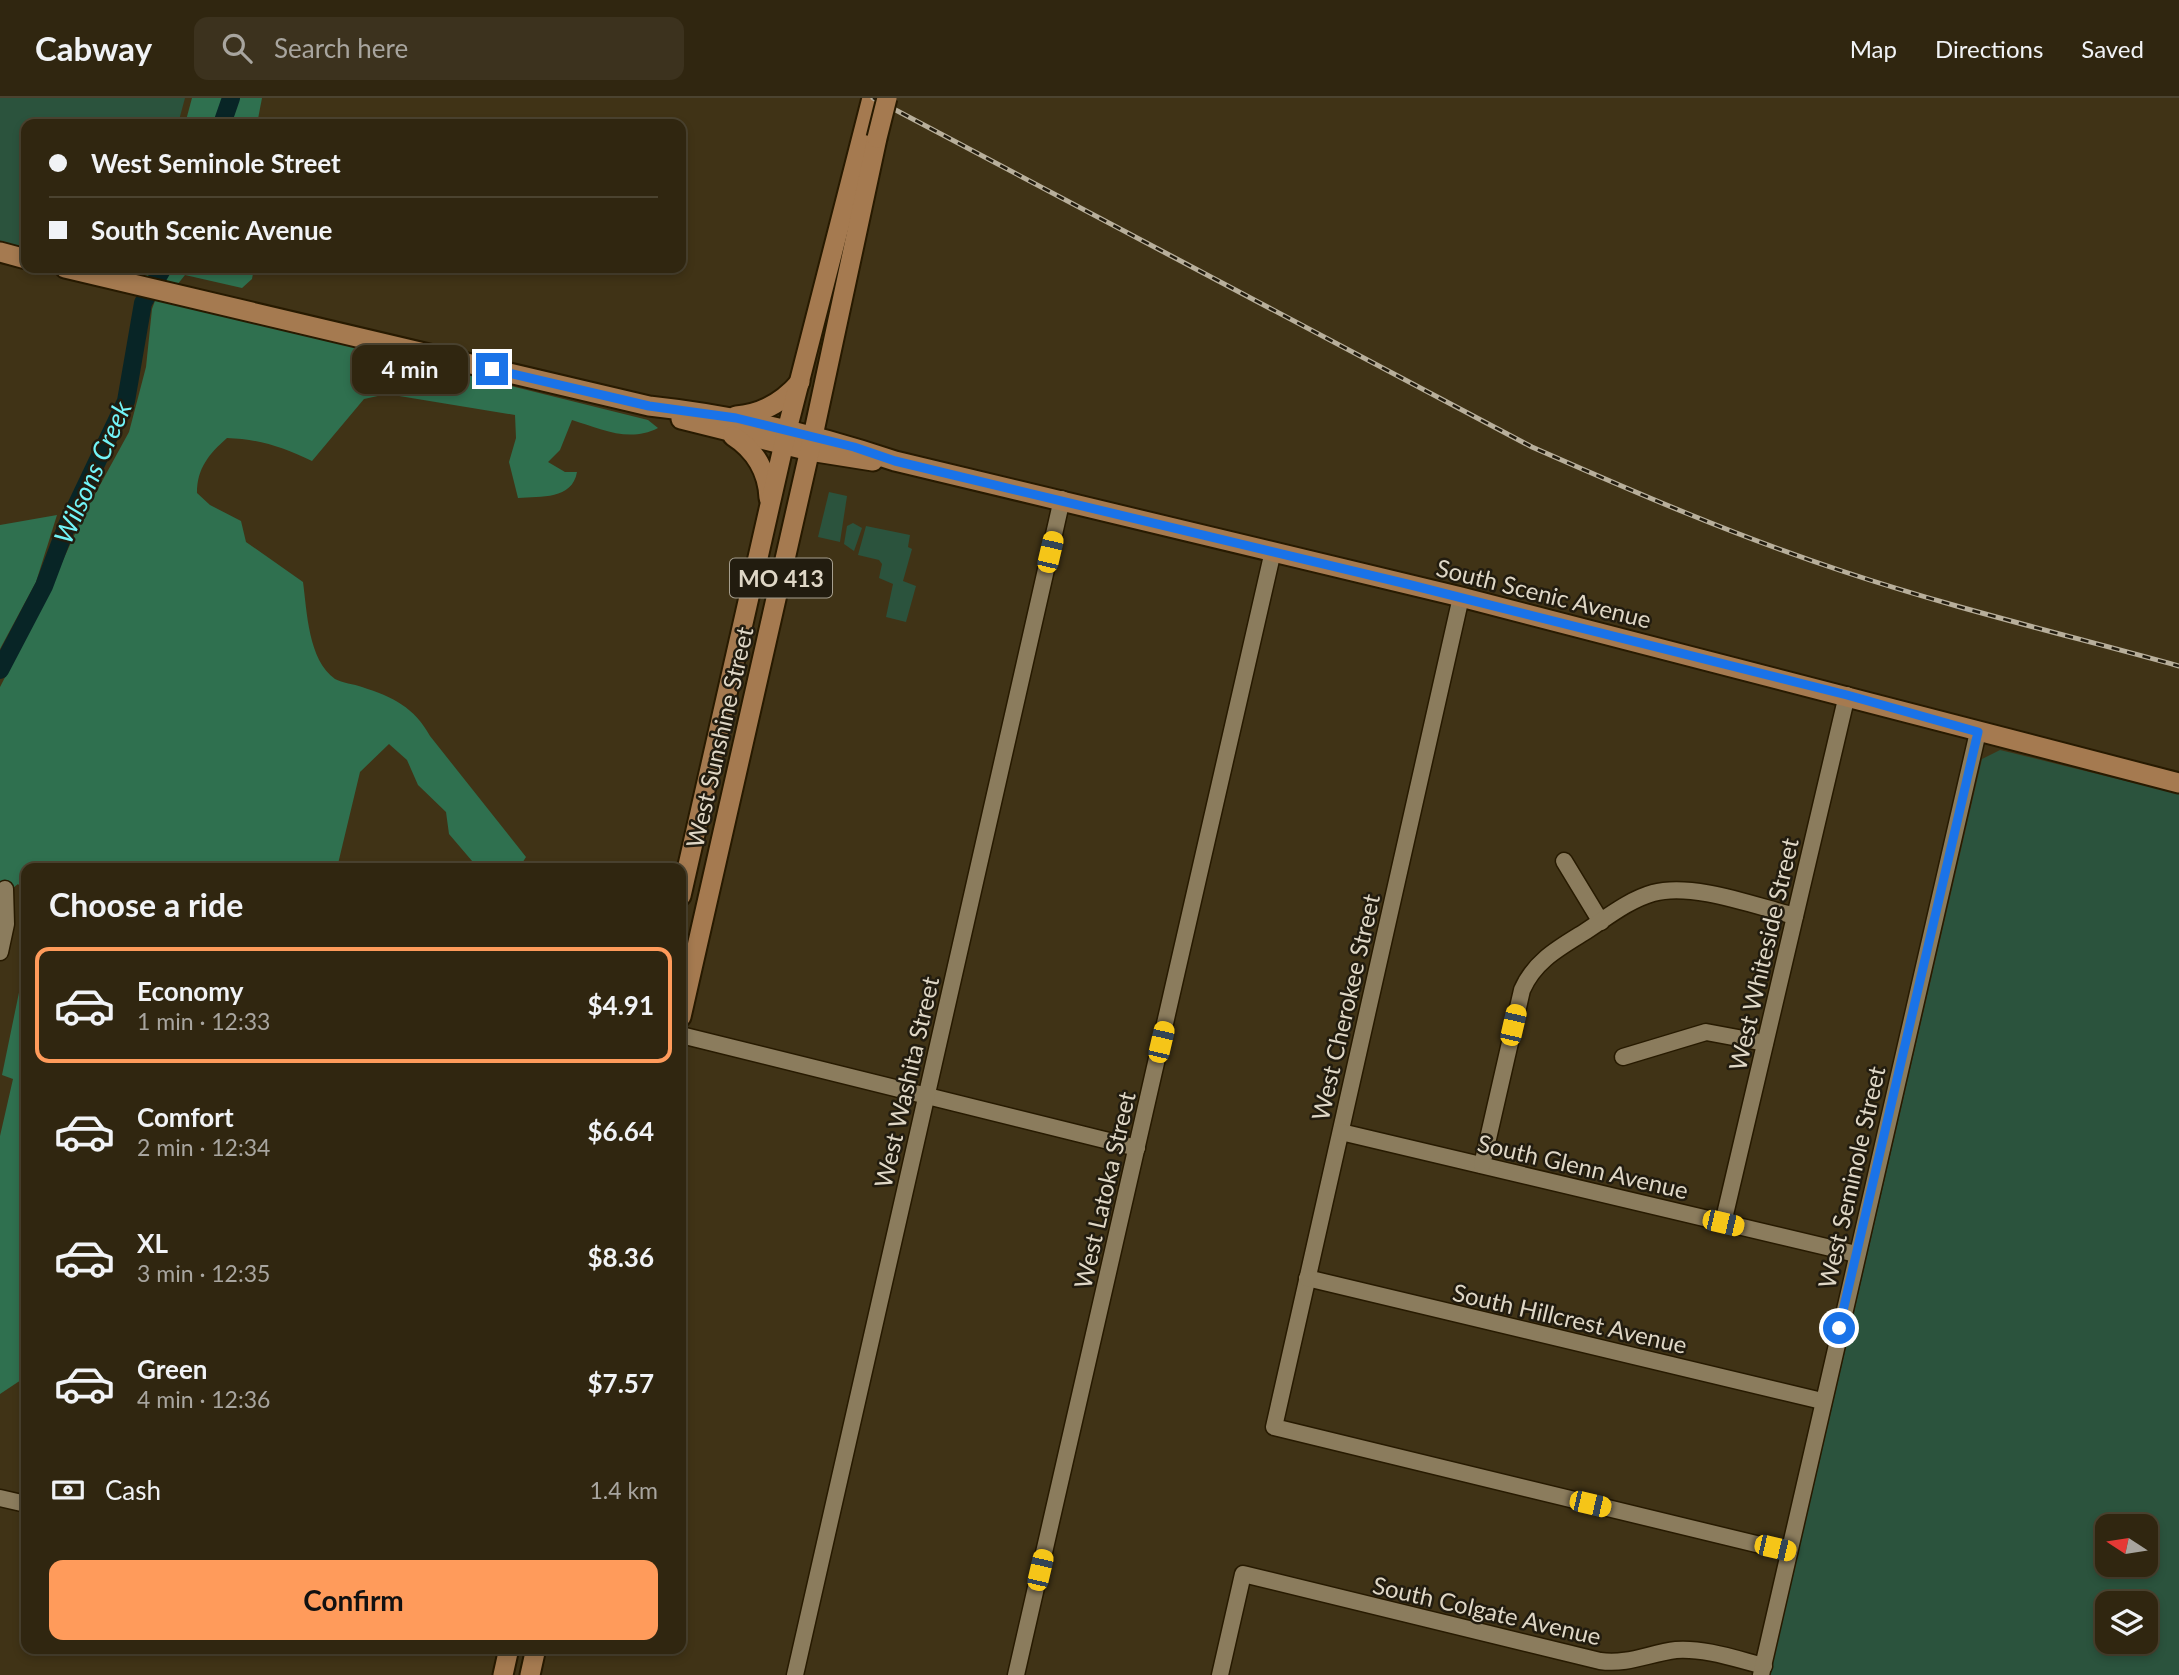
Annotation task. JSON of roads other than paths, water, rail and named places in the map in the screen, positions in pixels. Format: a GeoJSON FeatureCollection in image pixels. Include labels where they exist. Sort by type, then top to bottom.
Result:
{"type":"FeatureCollection","features":[{"type":"Feature","properties":{"kind":"main road","name":"West Sunshine Street"},"geometry":{"type":"LineString","coordinates":[[686,995],[821,398],[870,135],[872,98]]}},
{"type":"Feature","properties":{"kind":"main road","name":"West Sunshine Street"},"geometry":{"type":"LineString","coordinates":[[686,874],[785,438],[870,135],[887,98]]}},
{"type":"Feature","properties":{"kind":"main road"},"geometry":{"type":"LineString","coordinates":[[0,252],[21,257]]}},
{"type":"Feature","properties":{"kind":"main road","name":"South Scenic Avenue"},"geometry":{"type":"LineString","coordinates":[[87,273],[853,454],[1062,499],[1847,695],[1978,732],[2179,783]]}},
{"type":"Feature","properties":{"kind":"main road"},"geometry":{"type":"LineString","coordinates":[[769,510],[766,481],[757,459],[725,424],[776,404],[800,381]]}},
{"type":"Feature","properties":{"kind":"main road"},"geometry":{"type":"LineString","coordinates":[[799,499],[818,471],[853,454],[824,419],[821,398]]}},
{"type":"Feature","properties":{"kind":"main road"},"geometry":{"type":"LineString","coordinates":[[503,1675],[508,1654]]}},
{"type":"Feature","properties":{"kind":"main road"},"geometry":{"type":"LineString","coordinates":[[530,1675],[535,1654]]}},
{"type":"Feature","properties":{"kind":"street","name":"West Washita Street"},"geometry":{"type":"LineString","coordinates":[[794,1675],[1062,499]]}},
{"type":"Feature","properties":{"kind":"street","name":"West Latoka Street"},"geometry":{"type":"LineString","coordinates":[[1016,1675],[1273,551]]}},
{"type":"Feature","properties":{"kind":"street","name":"West Cherokee Street"},"geometry":{"type":"LineString","coordinates":[[1461,597],[1274,1427],[1789,1552]]}},
{"type":"Feature","properties":{"kind":"street","name":"West Whiteside Street"},"geometry":{"type":"LineString","coordinates":[[1723,1223],[1847,695]]}},
{"type":"Feature","properties":{"kind":"street","name":"West Seminole Street"},"geometry":{"type":"LineString","coordinates":[[1763,1670],[1822,1401],[1978,732]]}},
{"type":"Feature","properties":{"kind":"street"},"geometry":{"type":"LineString","coordinates":[[1564,861],[1601,922]]}},
{"type":"Feature","properties":{"kind":"street"},"geometry":{"type":"LineString","coordinates":[[0,952],[6,923],[5,889]]}},
{"type":"Feature","properties":{"kind":"street"},"geometry":{"type":"LineString","coordinates":[[1482,1165],[1525,982],[1548,955],[1644,896],[1678,890],[1795,916]]}},
{"type":"Feature","properties":{"kind":"street"},"geometry":{"type":"LineString","coordinates":[[1623,1057],[1706,1032],[1765,1043]]}},
{"type":"Feature","properties":{"kind":"street"},"geometry":{"type":"LineString","coordinates":[[686,1036],[1137,1148]]}},
{"type":"Feature","properties":{"kind":"street","name":"South Glenn Avenue"},"geometry":{"type":"LineString","coordinates":[[1341,1132],[1856,1254]]}},
{"type":"Feature","properties":{"kind":"street","name":"South Hillcrest Avenue"},"geometry":{"type":"LineString","coordinates":[[1307,1278],[1822,1401]]}},
{"type":"Feature","properties":{"kind":"street"},"geometry":{"type":"LineString","coordinates":[[0,1498],[21,1503]]}},
{"type":"Feature","properties":{"kind":"street","name":"South Colgate Avenue"},"geometry":{"type":"LineString","coordinates":[[1220,1675],[1243,1574],[1600,1661],[1632,1661],[1668,1651],[1688,1650],[1763,1670]]}},
{"type":"Feature","properties":{"kind":"waterway","name":"Wilsons Creek"},"geometry":{"type":"LineString","coordinates":[[224,119],[231,98]]}},
{"type":"Feature","properties":{"kind":"waterway","name":"Wilsons Creek"},"geometry":{"type":"LineString","coordinates":[[0,670],[44,586],[67,525],[126,401],[143,303],[160,273]]}},
{"type":"Feature","properties":{"kind":"railway"},"geometry":{"type":"LineString","coordinates":[[873,98],[1532,447],[1570,464],[1724,528],[1842,571],[1968,609],[2179,666]]}}]}
